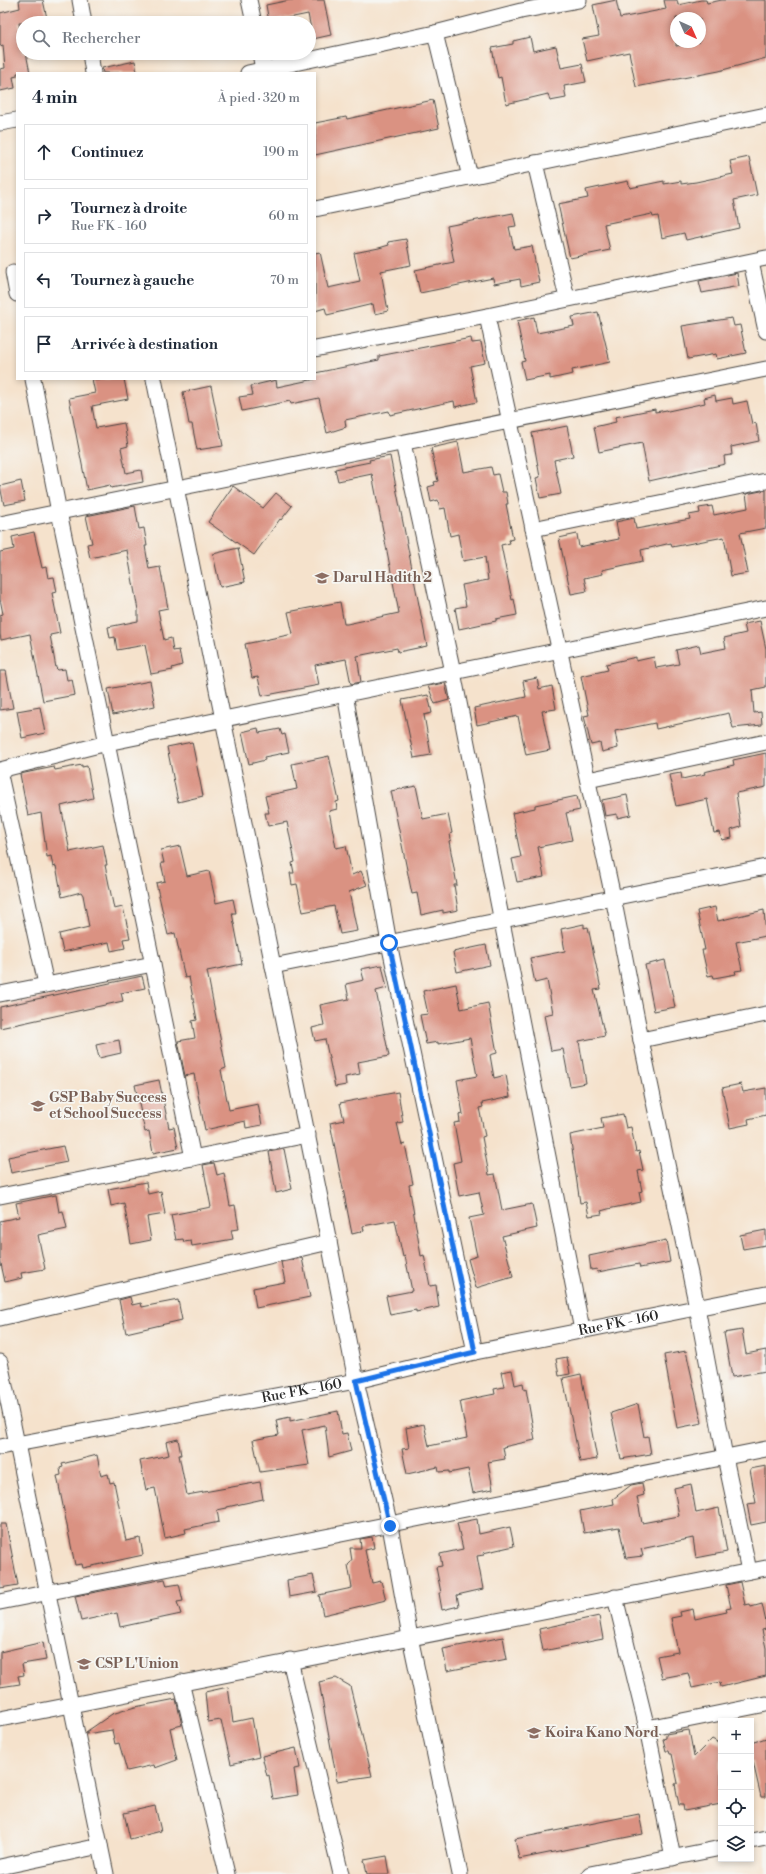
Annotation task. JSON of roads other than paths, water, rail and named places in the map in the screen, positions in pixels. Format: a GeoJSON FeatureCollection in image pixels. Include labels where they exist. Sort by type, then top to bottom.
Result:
{"type":"FeatureCollection","features":[{"type":"Feature","properties":{"kind":"street"},"geometry":{"type":"LineString","coordinates":[[80,0],[83,16]]}},
{"type":"Feature","properties":{"kind":"street"},"geometry":{"type":"LineString","coordinates":[[250,0],[253,16]]}},
{"type":"Feature","properties":{"kind":"street"},"geometry":{"type":"LineString","coordinates":[[316,59],[435,33],[520,6],[578,0]]}},
{"type":"Feature","properties":{"kind":"street"},"geometry":{"type":"LineString","coordinates":[[435,33],[470,177]]}},
{"type":"Feature","properties":{"kind":"street"},"geometry":{"type":"LineString","coordinates":[[91,60],[93,72]]}},
{"type":"Feature","properties":{"kind":"street"},"geometry":{"type":"LineString","coordinates":[[261,60],[263,70]]}},
{"type":"Feature","properties":{"kind":"street"},"geometry":{"type":"LineString","coordinates":[[253,72],[309,60]]}},
{"type":"Feature","properties":{"kind":"street"},"geometry":{"type":"LineString","coordinates":[[316,209],[766,115]]}},
{"type":"Feature","properties":{"kind":"street"},"geometry":{"type":"LineString","coordinates":[[0,123],[16,120]]}},
{"type":"Feature","properties":{"kind":"street"},"geometry":{"type":"LineString","coordinates":[[535,163],[567,298]]}},
{"type":"Feature","properties":{"kind":"street"},"geometry":{"type":"LineString","coordinates":[[316,349],[487,316],[567,298],[766,258]]}},
{"type":"Feature","properties":{"kind":"street"},"geometry":{"type":"LineString","coordinates":[[751,262],[766,332]]}},
{"type":"Feature","properties":{"kind":"street"},"geometry":{"type":"LineString","coordinates":[[10,272],[16,291]]}},
{"type":"Feature","properties":{"kind":"street"},"geometry":{"type":"LineString","coordinates":[[487,316],[613,898],[697,1307],[725,1457],[749,1571]]}},
{"type":"Feature","properties":{"kind":"street"},"geometry":{"type":"LineString","coordinates":[[0,524],[766,369]]}},
{"type":"Feature","properties":{"kind":"street"},"geometry":{"type":"LineString","coordinates":[[34,380],[59,512],[193,1158]]}},
{"type":"Feature","properties":{"kind":"street"},"geometry":{"type":"LineString","coordinates":[[154,380],[308,1135],[356,1381],[390,1526],[410,1637],[460,1874]]}},
{"type":"Feature","properties":{"kind":"street"},"geometry":{"type":"LineString","coordinates":[[403,443],[453,672],[582,1330]]}},
{"type":"Feature","properties":{"kind":"street"},"geometry":{"type":"LineString","coordinates":[[533,529],[766,481]]}},
{"type":"Feature","properties":{"kind":"street"},"geometry":{"type":"LineString","coordinates":[[0,770],[107,743],[766,608]]}},
{"type":"Feature","properties":{"kind":"street"},"geometry":{"type":"LineString","coordinates":[[345,694],[389,943],[475,1352]]}},
{"type":"Feature","properties":{"kind":"street"},"geometry":{"type":"LineString","coordinates":[[588,780],[766,742]]}},
{"type":"Feature","properties":{"kind":"street"},"geometry":{"type":"LineString","coordinates":[[0,775],[46,984]]}},
{"type":"Feature","properties":{"kind":"street"},"geometry":{"type":"LineString","coordinates":[[273,966],[766,867]]}},
{"type":"Feature","properties":{"kind":"street"},"geometry":{"type":"LineString","coordinates":[[0,994],[152,964]]}},
{"type":"Feature","properties":{"kind":"street"},"geometry":{"type":"LineString","coordinates":[[641,1040],[766,1014]]}},
{"type":"Feature","properties":{"kind":"street"},"geometry":{"type":"LineString","coordinates":[[0,1196],[308,1135]]}},
{"type":"Feature","properties":{"kind":"street"},"geometry":{"type":"LineString","coordinates":[[0,1318],[329,1242]]}},
{"type":"Feature","properties":{"kind":"street","name":"Rue FK - 160"},"geometry":{"type":"LineString","coordinates":[[0,1447],[356,1381],[475,1352],[766,1294]]}},
{"type":"Feature","properties":{"kind":"street"},"geometry":{"type":"LineString","coordinates":[[0,1362],[106,1874]]}},
{"type":"Feature","properties":{"kind":"street"},"geometry":{"type":"LineString","coordinates":[[0,1602],[390,1526],[766,1449]]}},
{"type":"Feature","properties":{"kind":"street"},"geometry":{"type":"LineString","coordinates":[[0,1718],[766,1568]]}},
{"type":"Feature","properties":{"kind":"street"},"geometry":{"type":"LineString","coordinates":[[615,1597],[647,1728],[673,1858]]}},
{"type":"Feature","properties":{"kind":"street"},"geometry":{"type":"LineString","coordinates":[[290,1660],[340,1874]]}},
{"type":"Feature","properties":{"kind":"street"},"geometry":{"type":"LineString","coordinates":[[182,1682],[227,1874]]}},
{"type":"Feature","properties":{"kind":"street"},"geometry":{"type":"LineString","coordinates":[[647,1728],[766,1704]]}},
{"type":"Feature","properties":{"kind":"street"},"geometry":{"type":"LineString","coordinates":[[754,1841],[766,1838]]}},
{"type":"Feature","properties":{"kind":"street"},"geometry":{"type":"LineString","coordinates":[[0,1868],[100,1846]]}},
{"type":"Feature","properties":{"kind":"street"},"geometry":{"type":"LineString","coordinates":[[590,1874],[718,1849]]}},
{"type":"Feature","properties":{"kind":"place","name":"Darul Hadith 2"},"geometry":{"type":"Point","coordinates":[322,578]}},
{"type":"Feature","properties":{"kind":"place","name":"GSP Baby Success et School Success"},"geometry":{"type":"Point","coordinates":[38,1106]}},
{"type":"Feature","properties":{"kind":"place","name":"CSP L'Union"},"geometry":{"type":"Point","coordinates":[84,1664]}},
{"type":"Feature","properties":{"kind":"place","name":"Koira Kano Nord"},"geometry":{"type":"Point","coordinates":[534,1733]}}]}
